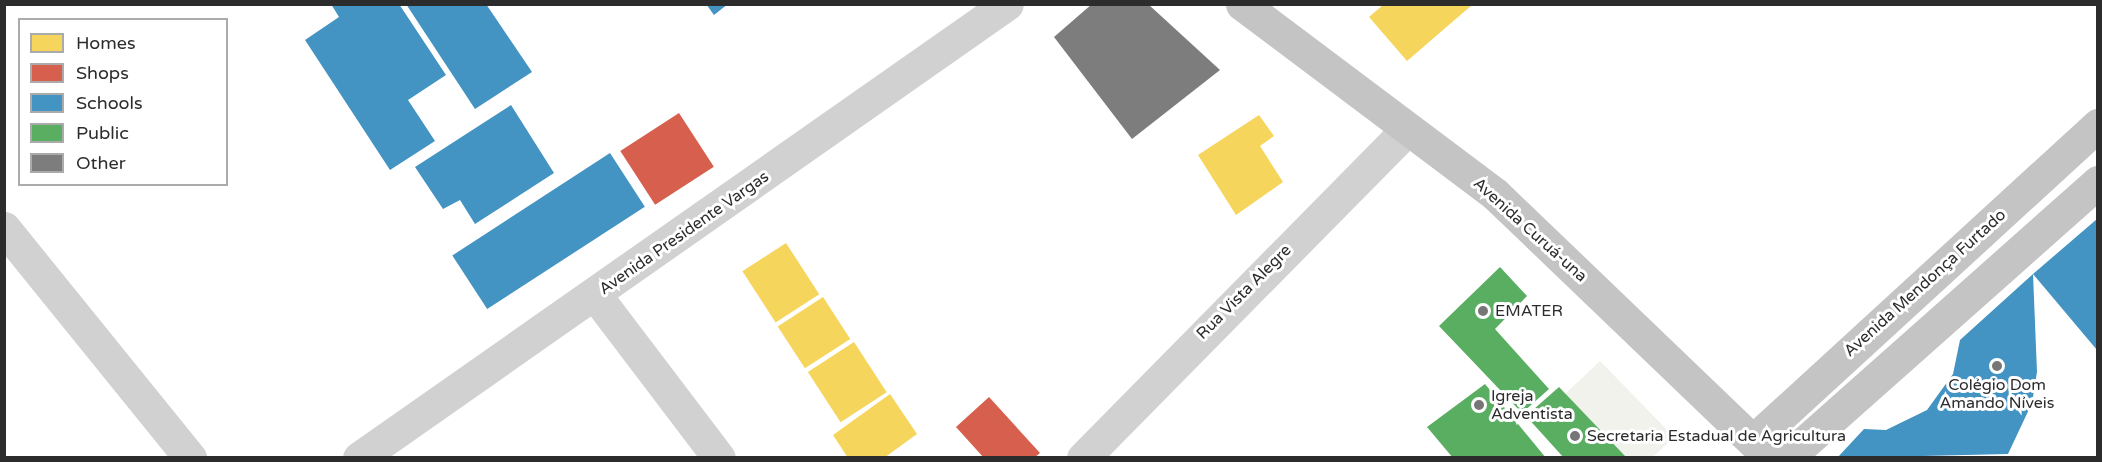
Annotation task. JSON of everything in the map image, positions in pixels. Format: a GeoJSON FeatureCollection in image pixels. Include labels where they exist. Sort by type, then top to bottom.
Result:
{"type":"FeatureCollection","features":[{"type":"Feature","properties":{"kind":"main road","name":"Avenida Curuá-una"},"geometry":{"type":"LineString","coordinates":[[1242,4],[1495,194],[1761,449]]}},
{"type":"Feature","properties":{"kind":"main road","name":"Avenida Mendonça Furtado"},"geometry":{"type":"LineString","coordinates":[[1761,449],[2097,125]]}},
{"type":"Feature","properties":{"kind":"main road"},"geometry":{"type":"LineString","coordinates":[[1787,458],[2097,182]]}},
{"type":"Feature","properties":{"kind":"street","name":"Avenida Presidente Vargas"},"geometry":{"type":"LineString","coordinates":[[359,458],[596,296],[1007,4]]}},
{"type":"Feature","properties":{"kind":"street","name":"Rua Vista Alegre"},"geometry":{"type":"LineString","coordinates":[[1083,458],[1407,129]]}},
{"type":"Feature","properties":{"kind":"street"},"geometry":{"type":"LineString","coordinates":[[4,228],[190,458]]}},
{"type":"Feature","properties":{"kind":"street"},"geometry":{"type":"LineString","coordinates":[[596,296],[719,458]]}},
{"type":"Feature","properties":{"kind":"shaded area"},"geometry":{"type":"Polygon","coordinates":[[[1600,361],[1674,437],[1653,457],[1623,457],[1565,394],[1600,361]]]}},
{"type":"Feature","properties":{"kind":"building: Homes"},"geometry":{"type":"Polygon","coordinates":[[[1383,5],[1472,5],[1407,61],[1369,17],[1383,5]]]}},
{"type":"Feature","properties":{"kind":"building: Homes"},"geometry":{"type":"Polygon","coordinates":[[[1259,115],[1274,136],[1260,146],[1283,182],[1236,215],[1198,155],[1259,115]]]}},
{"type":"Feature","properties":{"kind":"building: Homes"},"geometry":{"type":"Polygon","coordinates":[[[786,243],[819,294],[776,322],[742,271],[786,243]]]}},
{"type":"Feature","properties":{"kind":"building: Homes"},"geometry":{"type":"Polygon","coordinates":[[[823,297],[850,339],[805,368],[778,326],[823,297]]]}},
{"type":"Feature","properties":{"kind":"building: Homes"},"geometry":{"type":"Polygon","coordinates":[[[854,342],[887,392],[841,422],[808,372],[854,342]]]}},
{"type":"Feature","properties":{"kind":"building: Homes"},"geometry":{"type":"Polygon","coordinates":[[[890,394],[917,434],[884,458],[848,458],[833,435],[890,394]]]}},
{"type":"Feature","properties":{"kind":"building: Shops"},"geometry":{"type":"Polygon","coordinates":[[[679,113],[714,167],[655,205],[620,151],[679,113]]]}},
{"type":"Feature","properties":{"kind":"building: Shops"},"geometry":{"type":"Polygon","coordinates":[[[989,397],[1040,453],[1034,458],[984,458],[956,427],[989,397]]]}},
{"type":"Feature","properties":{"kind":"building: Schools"},"geometry":{"type":"Polygon","coordinates":[[[331,4],[399,4],[446,75],[408,100],[435,141],[390,170],[305,40],[339,17],[331,4]]]}},
{"type":"Feature","properties":{"kind":"building: Schools"},"geometry":{"type":"Polygon","coordinates":[[[406,4],[486,4],[532,72],[475,109],[406,4]]]}},
{"type":"Feature","properties":{"kind":"building: Schools"},"geometry":{"type":"Polygon","coordinates":[[[706,4],[728,4],[714,15],[706,4]]]}},
{"type":"Feature","properties":{"kind":"building: Schools"},"geometry":{"type":"Polygon","coordinates":[[[511,105],[554,173],[475,224],[460,200],[443,209],[415,167],[511,105]]]}},
{"type":"Feature","properties":{"kind":"building: Schools"},"geometry":{"type":"Polygon","coordinates":[[[610,153],[645,207],[487,309],[452,255],[610,153]]]}},
{"type":"Feature","properties":{"kind":"building: Schools"},"geometry":{"type":"Polygon","coordinates":[[[2097,219],[2097,350],[2033,274],[2097,219]]]}},
{"type":"Feature","properties":{"kind":"building: Schools","name":"Colégio Dom Amando Níveis"},"geometry":{"type":"Polygon","coordinates":[[[2033,274],[2037,372],[2032,403],[2008,454],[1837,458],[1864,429],[1886,430],[1927,410],[1953,374],[1960,340],[2033,274]]]}},
{"type":"Feature","properties":{"kind":"building: Public"},"geometry":{"type":"Polygon","coordinates":[[[1500,267],[1527,296],[1495,329],[1549,389],[1522,413],[1439,326],[1500,267]]]}},
{"type":"Feature","properties":{"kind":"building: Public","name":"Igreja Adventista"},"geometry":{"type":"Polygon","coordinates":[[[1485,384],[1546,458],[1453,458],[1427,427],[1485,384]]]}},
{"type":"Feature","properties":{"kind":"building: Public","name":"Secretaria Estadual de Agricultura"},"geometry":{"type":"Polygon","coordinates":[[[1559,387],[1625,456],[1623,458],[1564,458],[1526,416],[1559,387]]]}},
{"type":"Feature","properties":{"kind":"building: Other"},"geometry":{"type":"Polygon","coordinates":[[[1092,4],[1148,4],[1220,70],[1132,139],[1054,37],[1092,4]]]}},
{"type":"Feature","properties":{"kind":"place","name":"EMATER"},"geometry":{"type":"Point","coordinates":[1483,311]}},
{"type":"Feature","properties":{"kind":"place","name":"Colégio Dom Amando Níveis"},"geometry":{"type":"Point","coordinates":[1997,366]}},
{"type":"Feature","properties":{"kind":"place","name":"Igreja Adventista"},"geometry":{"type":"Point","coordinates":[1479,405]}},
{"type":"Feature","properties":{"kind":"place","name":"Secretaria Estadual de Agricultura"},"geometry":{"type":"Point","coordinates":[1575,436]}}]}
